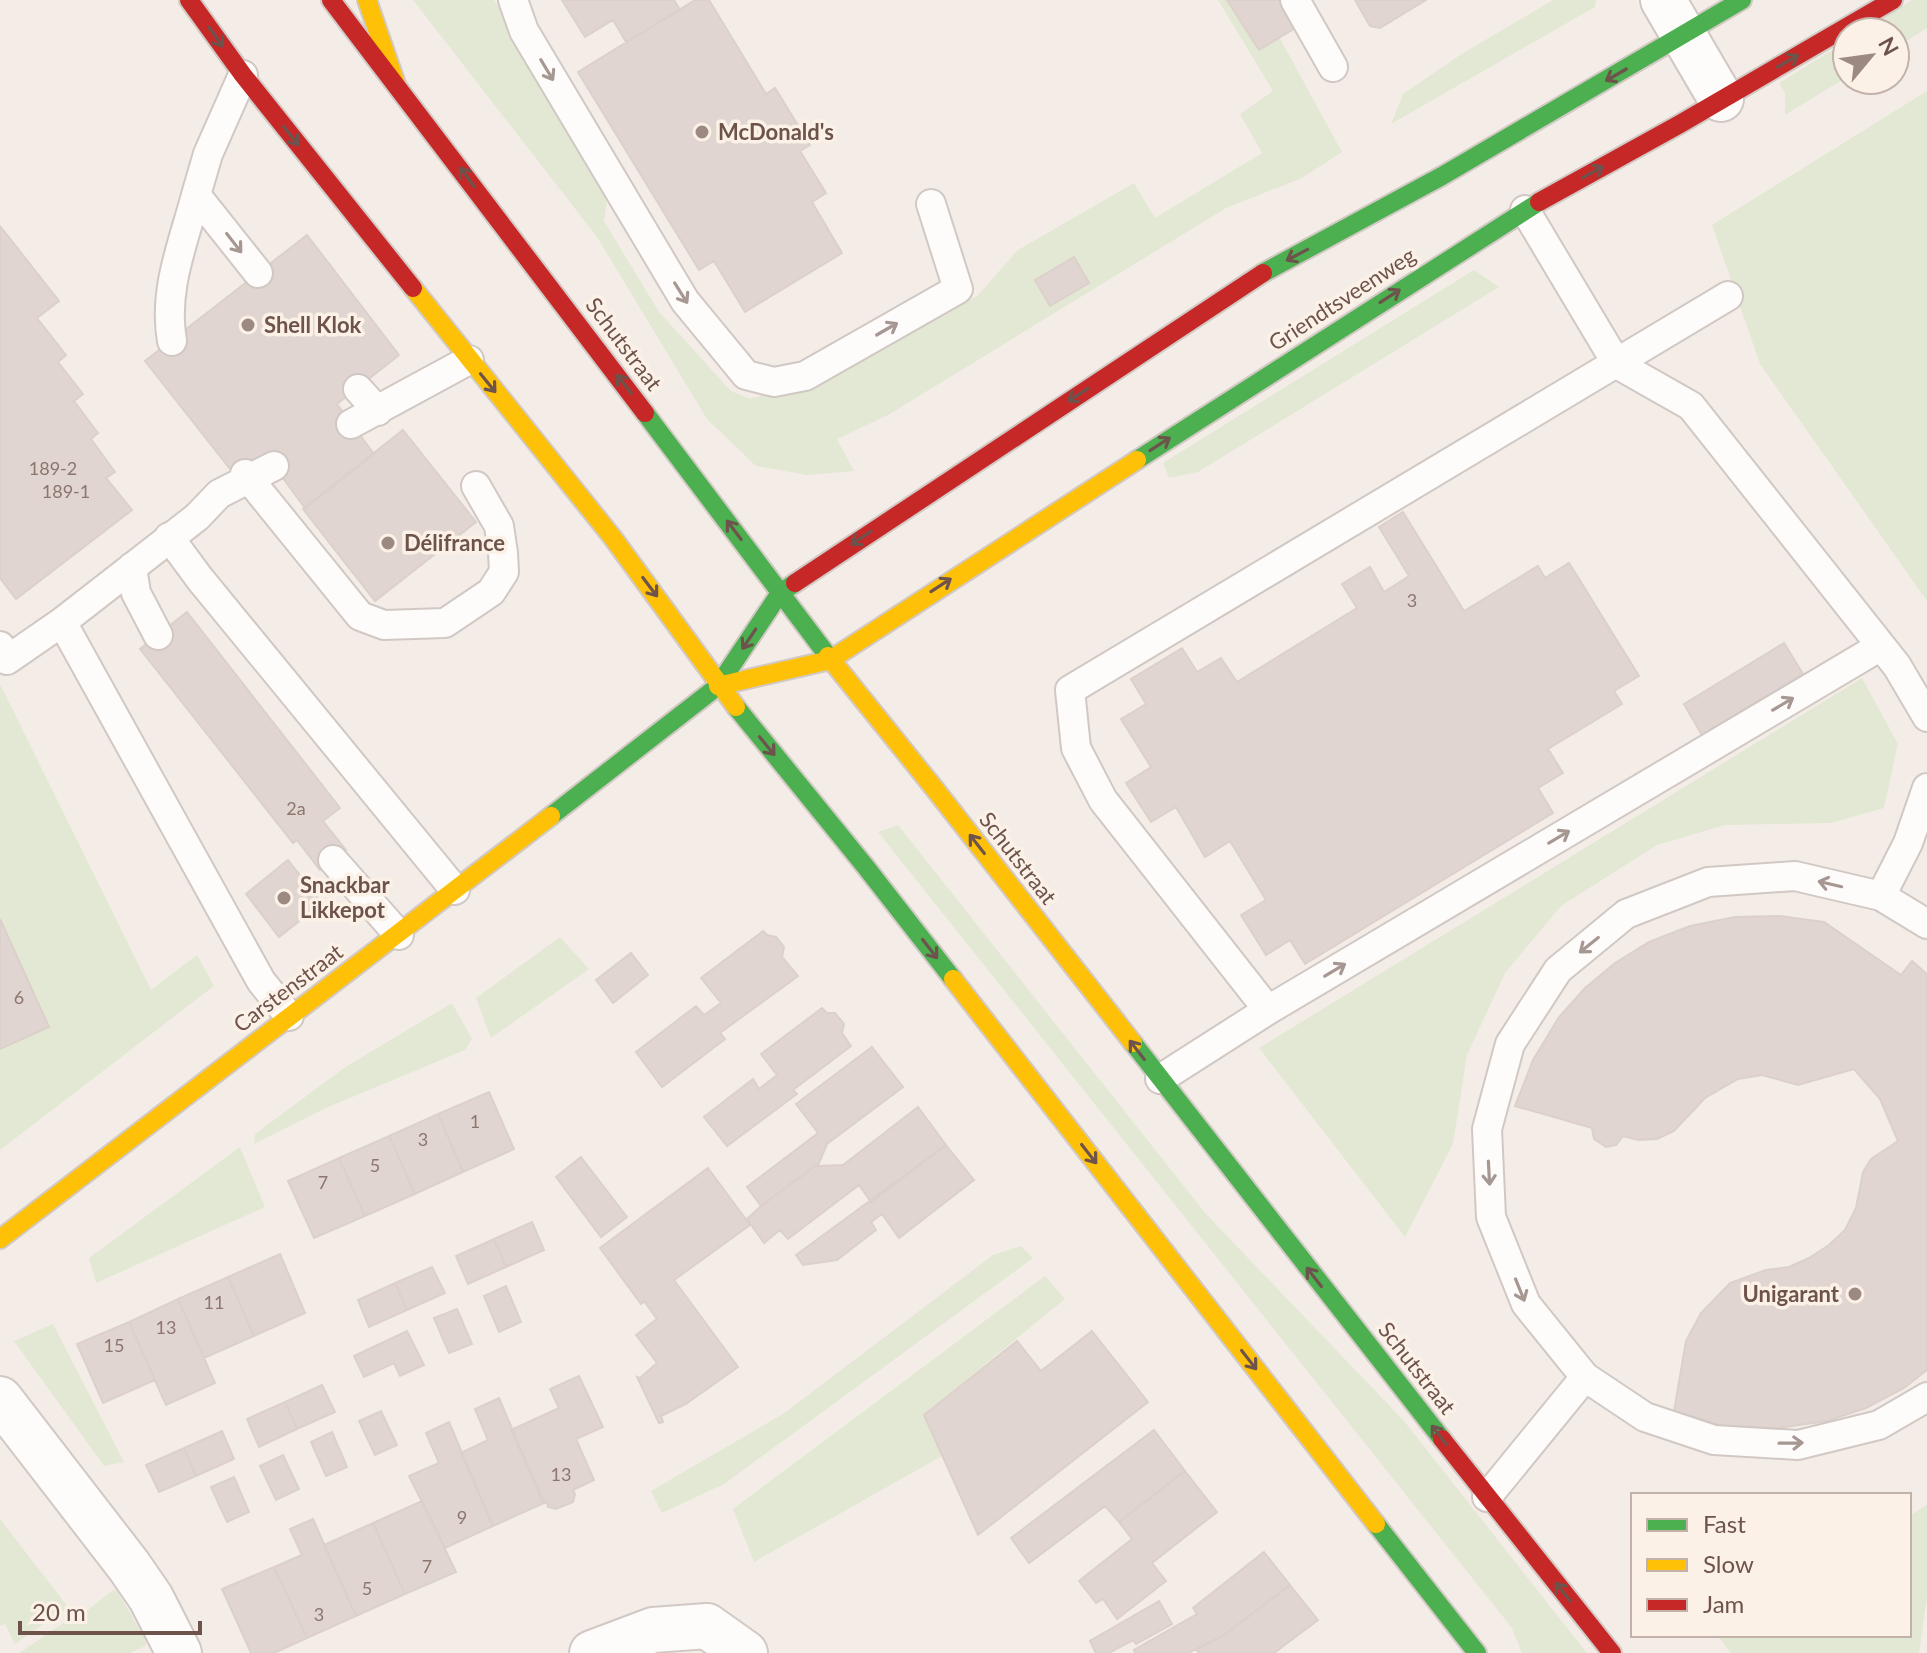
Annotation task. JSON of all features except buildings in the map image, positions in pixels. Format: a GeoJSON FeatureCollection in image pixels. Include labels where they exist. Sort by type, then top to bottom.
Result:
{"type":"FeatureCollection","features":[{"type":"Feature","properties":{"kind":"main road"},"geometry":{"type":"LineString","coordinates":[[189,0],[243,75],[613,538],[684,633],[718,686],[865,866],[1477,1653]]}},
{"type":"Feature","properties":{"kind":"main road","name":"Schutstraat"},"geometry":{"type":"LineString","coordinates":[[331,0],[830,660],[918,764],[1160,1079],[1612,1653]]}},
{"type":"Feature","properties":{"kind":"main road"},"geometry":{"type":"LineString","coordinates":[[367,0],[396,84]]}},
{"type":"Feature","properties":{"kind":"main road"},"geometry":{"type":"LineString","coordinates":[[718,686],[780,593],[1265,272],[1442,176],[1673,18],[1742,0]]}},
{"type":"Feature","properties":{"kind":"main road","name":"Griendtsveenweg"},"geometry":{"type":"LineString","coordinates":[[830,660],[1525,210],[1893,0]]}},
{"type":"Feature","properties":{"kind":"main road"},"geometry":{"type":"LineString","coordinates":[[718,686],[830,660]]}},
{"type":"Feature","properties":{"kind":"main road","name":"Carstenstraat"},"geometry":{"type":"LineString","coordinates":[[0,1239],[399,935],[718,686]]}},
{"type":"Feature","properties":{"kind":"street"},"geometry":{"type":"LineString","coordinates":[[1673,18],[1721,99]]}},
{"type":"Feature","properties":{"kind":"street"},"geometry":{"type":"LineString","coordinates":[[0,1399],[129,1566],[151,1598],[179,1653]]}},
{"type":"Feature","properties":{"kind":"street"},"geometry":{"type":"LineString","coordinates":[[592,1653],[653,1630],[707,1626],[745,1653]]}},
{"type":"Feature","properties":{"kind":"lane"},"geometry":{"type":"LineString","coordinates":[[513,0],[524,31],[685,301],[746,375],[774,382],[805,376],[958,289],[931,204]]}},
{"type":"Feature","properties":{"kind":"lane"},"geometry":{"type":"LineString","coordinates":[[1295,0],[1333,67]]}},
{"type":"Feature","properties":{"kind":"lane"},"geometry":{"type":"LineString","coordinates":[[172,341],[168,317],[170,295],[196,195],[208,154],[243,75]]}},
{"type":"Feature","properties":{"kind":"lane"},"geometry":{"type":"LineString","coordinates":[[196,195],[258,273]]}},
{"type":"Feature","properties":{"kind":"lane"},"geometry":{"type":"LineString","coordinates":[[1525,210],[1617,364],[1691,406],[1897,666],[1927,717]]}},
{"type":"Feature","properties":{"kind":"lane"},"geometry":{"type":"LineString","coordinates":[[1268,1010],[1103,800],[1076,748],[1070,690],[1728,296]]}},
{"type":"Feature","properties":{"kind":"lane"},"geometry":{"type":"LineString","coordinates":[[351,424],[469,360]]}},
{"type":"Feature","properties":{"kind":"lane"},"geometry":{"type":"LineString","coordinates":[[358,389],[378,411]]}},
{"type":"Feature","properties":{"kind":"lane"},"geometry":{"type":"LineString","coordinates":[[0,646],[7,660],[62,622],[197,517],[219,494],[256,473],[360,616],[384,625],[445,623],[491,592],[504,572],[499,526],[476,486]]}},
{"type":"Feature","properties":{"kind":"lane"},"geometry":{"type":"LineString","coordinates":[[169,537],[455,890]]}},
{"type":"Feature","properties":{"kind":"lane"},"geometry":{"type":"LineString","coordinates":[[132,567],[136,593],[158,635]]}},
{"type":"Feature","properties":{"kind":"lane"},"geometry":{"type":"LineString","coordinates":[[62,622],[261,981],[289,1016]]}},
{"type":"Feature","properties":{"kind":"lane"},"geometry":{"type":"LineString","coordinates":[[1160,1079],[1268,1010],[1881,646]]}},
{"type":"Feature","properties":{"kind":"lane"},"geometry":{"type":"LineString","coordinates":[[1881,896],[1908,843],[1927,788]]}},
{"type":"Feature","properties":{"kind":"lane"},"geometry":{"type":"LineString","coordinates":[[333,860],[399,935]]}},
{"type":"Feature","properties":{"kind":"lane"},"geometry":{"type":"LineString","coordinates":[[1927,924],[1881,896],[1795,876],[1708,882],[1626,914],[1558,970],[1510,1044],[1487,1129],[1491,1217],[1526,1304],[1585,1377],[1645,1417],[1714,1440],[1798,1445],[1879,1425],[1927,1397]]}},
{"type":"Feature","properties":{"kind":"lane"},"geometry":{"type":"LineString","coordinates":[[1487,1497],[1585,1377]]}},
{"type":"Feature","properties":{"kind":"green space"},"geometry":{"type":"Polygon","coordinates":[[[413,0],[494,0],[609,185],[604,221],[659,312],[731,391],[750,399],[834,373],[977,296],[1018,250],[1134,183],[1155,218],[1262,153],[1240,114],[1273,91],[1218,0],[1259,0],[1342,152],[1302,178],[1226,208],[888,415],[837,439],[854,471],[807,475],[756,466],[707,419],[597,237],[413,0]]]}},
{"type":"Feature","properties":{"kind":"green space"},"geometry":{"type":"Polygon","coordinates":[[[1553,0],[1596,0],[1595,7],[1391,124],[1403,94],[1460,55],[1553,0]]]}},
{"type":"Feature","properties":{"kind":"green space"},"geometry":{"type":"Polygon","coordinates":[[[1912,0],[1927,0],[1927,28],[1911,38],[1911,16],[1886,16],[1912,0]]]}},
{"type":"Feature","properties":{"kind":"green space"},"geometry":{"type":"Polygon","coordinates":[[[1831,51],[1831,87],[1785,115],[1785,93],[1779,83],[1831,51]]]}},
{"type":"Feature","properties":{"kind":"green space"},"geometry":{"type":"Polygon","coordinates":[[[1927,91],[1927,601],[1760,364],[1712,225],[1927,91]]]}},
{"type":"Feature","properties":{"kind":"green space"},"geometry":{"type":"Polygon","coordinates":[[[1474,270],[1499,287],[1198,472],[1169,478],[1163,463],[1474,270]]]}},
{"type":"Feature","properties":{"kind":"green space"},"geometry":{"type":"Polygon","coordinates":[[[1862,678],[1898,744],[1884,808],[1831,823],[1725,825],[1657,845],[1561,906],[1505,973],[1467,1055],[1453,1144],[1405,1237],[1259,1048],[1862,678]]]}},
{"type":"Feature","properties":{"kind":"green space"},"geometry":{"type":"Polygon","coordinates":[[[0,684],[151,990],[197,955],[214,986],[0,1150],[0,1049],[49,1027],[0,918],[0,684]]]}},
{"type":"Feature","properties":{"kind":"green space"},"geometry":{"type":"Polygon","coordinates":[[[898,825],[1206,1214],[1404,1421],[1587,1653],[1522,1653],[1512,1628],[878,832],[898,825]]]}},
{"type":"Feature","properties":{"kind":"green space"},"geometry":{"type":"Polygon","coordinates":[[[560,937],[589,969],[491,1038],[476,998],[560,937]]]}},
{"type":"Feature","properties":{"kind":"green space"},"geometry":{"type":"Polygon","coordinates":[[[452,1003],[472,1039],[465,1050],[326,1108],[254,1144],[255,1134],[344,1068],[452,1003]]]}},
{"type":"Feature","properties":{"kind":"green space"},"geometry":{"type":"Polygon","coordinates":[[[240,1147],[265,1207],[96,1283],[89,1258],[240,1147]]]}},
{"type":"Feature","properties":{"kind":"green space"},"geometry":{"type":"Polygon","coordinates":[[[1021,1246],[1033,1258],[724,1484],[662,1513],[651,1491],[783,1414],[993,1255],[1021,1246]]]}},
{"type":"Feature","properties":{"kind":"green space"},"geometry":{"type":"Polygon","coordinates":[[[1045,1276],[1065,1299],[924,1414],[942,1456],[754,1562],[733,1509],[1045,1276]]]}},
{"type":"Feature","properties":{"kind":"green space"},"geometry":{"type":"Polygon","coordinates":[[[53,1324],[124,1462],[104,1466],[14,1341],[53,1324]]]}},
{"type":"Feature","properties":{"kind":"green space"},"geometry":{"type":"Polygon","coordinates":[[[1927,1505],[1927,1596],[1919,1653],[1731,1653],[1719,1637],[1911,1637],[1911,1515],[1927,1505]]]}},
{"type":"Feature","properties":{"kind":"green space"},"geometry":{"type":"Polygon","coordinates":[[[0,1519],[68,1607],[15,1644],[5,1624],[0,1626],[0,1519]]]}},
{"type":"Feature","properties":{"kind":"green space"},"geometry":{"type":"Polygon","coordinates":[[[113,1590],[117,1591],[147,1642],[145,1646],[130,1653],[19,1653],[75,1615],[79,1617],[113,1590]]]}},
{"type":"Feature","properties":{"kind":"traffic: fast"},"geometry":{"type":"LineString","coordinates":[[1263,273],[1442,176],[1742,0]]}},
{"type":"Feature","properties":{"kind":"traffic: fast"},"geometry":{"type":"LineString","coordinates":[[1137,460],[1539,202]]}},
{"type":"Feature","properties":{"kind":"traffic: fast"},"geometry":{"type":"LineString","coordinates":[[645,413],[828,656]]}},
{"type":"Feature","properties":{"kind":"traffic: fast"},"geometry":{"type":"LineString","coordinates":[[551,816],[718,686],[780,593],[795,583]]}},
{"type":"Feature","properties":{"kind":"traffic: fast"},"geometry":{"type":"LineString","coordinates":[[736,707],[953,979]]}},
{"type":"Feature","properties":{"kind":"traffic: fast"},"geometry":{"type":"LineString","coordinates":[[1133,1043],[1442,1439]]}},
{"type":"Feature","properties":{"kind":"traffic: fast"},"geometry":{"type":"LineString","coordinates":[[1376,1524],[1477,1653]]}},
{"type":"Feature","properties":{"kind":"traffic: slow"},"geometry":{"type":"LineString","coordinates":[[367,0],[396,84]]}},
{"type":"Feature","properties":{"kind":"traffic: slow"},"geometry":{"type":"LineString","coordinates":[[413,288],[613,538],[736,707]]}},
{"type":"Feature","properties":{"kind":"traffic: slow"},"geometry":{"type":"LineString","coordinates":[[718,686],[830,660],[1137,460]]}},
{"type":"Feature","properties":{"kind":"traffic: slow"},"geometry":{"type":"LineString","coordinates":[[828,656],[1133,1043]]}},
{"type":"Feature","properties":{"kind":"traffic: slow"},"geometry":{"type":"LineString","coordinates":[[0,1239],[551,816]]}},
{"type":"Feature","properties":{"kind":"traffic: slow"},"geometry":{"type":"LineString","coordinates":[[953,979],[1376,1524]]}},
{"type":"Feature","properties":{"kind":"traffic: jam"},"geometry":{"type":"LineString","coordinates":[[189,0],[243,75],[413,288]]}},
{"type":"Feature","properties":{"kind":"traffic: jam"},"geometry":{"type":"LineString","coordinates":[[331,0],[645,413]]}},
{"type":"Feature","properties":{"kind":"traffic: jam"},"geometry":{"type":"LineString","coordinates":[[1539,202],[1893,0]]}},
{"type":"Feature","properties":{"kind":"traffic: jam"},"geometry":{"type":"LineString","coordinates":[[795,583],[1263,273]]}},
{"type":"Feature","properties":{"kind":"traffic: jam"},"geometry":{"type":"LineString","coordinates":[[1442,1439],[1612,1653]]}},
{"type":"Feature","properties":{"kind":"place","name":"McDonald's"},"geometry":{"type":"Point","coordinates":[702,132]}},
{"type":"Feature","properties":{"kind":"place","name":"Shell Klok"},"geometry":{"type":"Point","coordinates":[248,325]}},
{"type":"Feature","properties":{"kind":"place","name":"Délifrance"},"geometry":{"type":"Point","coordinates":[388,543]}},
{"type":"Feature","properties":{"kind":"place","name":"Snackbar Likkepot"},"geometry":{"type":"Point","coordinates":[284,898]}},
{"type":"Feature","properties":{"kind":"place","name":"Unigarant"},"geometry":{"type":"Point","coordinates":[1855,1294]}}]}
